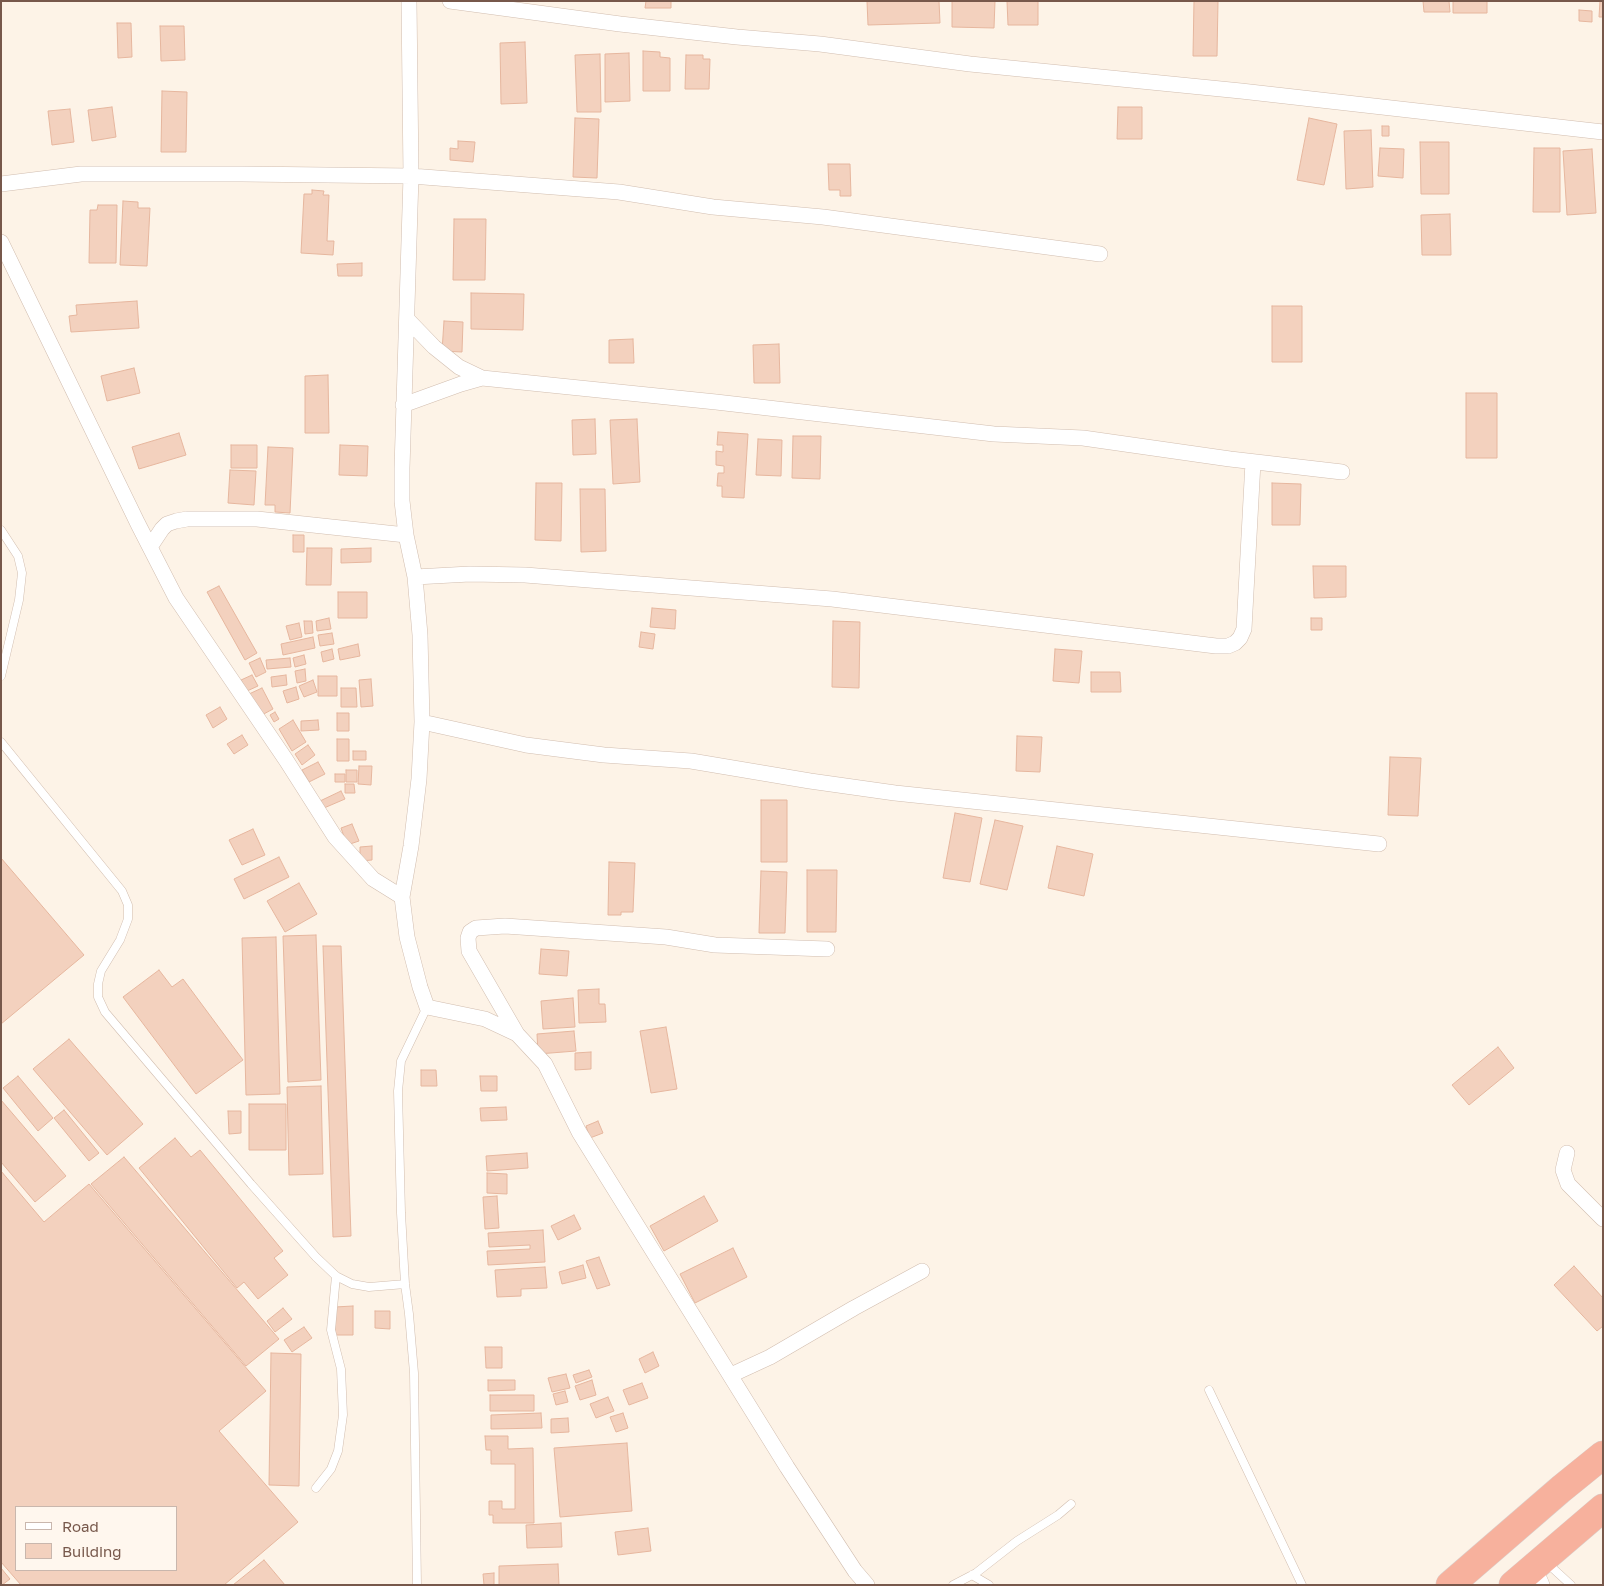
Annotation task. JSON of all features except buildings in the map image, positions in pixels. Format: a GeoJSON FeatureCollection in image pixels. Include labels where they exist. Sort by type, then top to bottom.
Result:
{"type":"FeatureCollection","features":[{"type":"Feature","properties":{"kind":"highway"},"geometry":{"type":"LineString","coordinates":[[1450,1585],[1560,1489],[1603,1455]]}},
{"type":"Feature","properties":{"kind":"highway"},"geometry":{"type":"LineString","coordinates":[[1513,1585],[1540,1570],[1594,1515],[1560,1489]]}},
{"type":"Feature","properties":{"kind":"street"},"geometry":{"type":"LineString","coordinates":[[409,1],[411,176],[403,405],[402,501],[406,534],[415,577],[420,635],[422,722],[419,779],[411,846],[402,897],[407,937],[427,1007],[485,1019],[517,1034]]}},
{"type":"Feature","properties":{"kind":"street"},"geometry":{"type":"LineString","coordinates":[[450,1],[679,31],[820,44],[970,64],[1241,91],[1603,132]]}},
{"type":"Feature","properties":{"kind":"street"},"geometry":{"type":"LineString","coordinates":[[1,184],[81,174],[411,176],[619,192],[713,207],[823,217],[1100,254]]}},
{"type":"Feature","properties":{"kind":"street"},"geometry":{"type":"LineString","coordinates":[[1,242],[176,598],[286,760],[335,837],[373,879],[402,897]]}},
{"type":"Feature","properties":{"kind":"street"},"geometry":{"type":"LineString","coordinates":[[407,319],[434,347],[459,366],[482,378],[716,402],[994,434],[1083,438],[1253,462],[1342,472]]}},
{"type":"Feature","properties":{"kind":"street"},"geometry":{"type":"LineString","coordinates":[[403,405],[482,378]]}},
{"type":"Feature","properties":{"kind":"street"},"geometry":{"type":"LineString","coordinates":[[415,577],[470,574],[525,575],[832,599],[1228,646],[1240,638],[1244,629],[1253,462]]}},
{"type":"Feature","properties":{"kind":"street"},"geometry":{"type":"LineString","coordinates":[[150,547],[167,524],[187,519],[257,519],[406,534]]}},
{"type":"Feature","properties":{"kind":"street"},"geometry":{"type":"LineString","coordinates":[[422,722],[526,746],[604,755],[691,761],[895,793],[1379,844]]}},
{"type":"Feature","properties":{"kind":"street"},"geometry":{"type":"LineString","coordinates":[[827,949],[716,945],[666,937],[505,926],[476,928],[470,932],[468,938],[469,951],[484,980],[517,1034],[545,1064],[580,1132],[787,1467],[867,1585]]}},
{"type":"Feature","properties":{"kind":"street"},"geometry":{"type":"LineString","coordinates":[[1567,1153],[1563,1170],[1568,1184],[1603,1219]]}},
{"type":"Feature","properties":{"kind":"street"},"geometry":{"type":"LineString","coordinates":[[731,1375],[770,1356],[922,1271]]}},
{"type":"Feature","properties":{"kind":"lane"},"geometry":{"type":"LineString","coordinates":[[1,530],[18,556],[22,573],[19,600],[1,676]]}},
{"type":"Feature","properties":{"kind":"lane"},"geometry":{"type":"LineString","coordinates":[[1,742],[122,891],[128,906],[128,919],[120,940],[101,971],[98,984],[98,997],[105,1012],[251,1184],[316,1257],[336,1276],[352,1284],[369,1287],[405,1284]]}},
{"type":"Feature","properties":{"kind":"lane"},"geometry":{"type":"LineString","coordinates":[[417,1585],[414,1373],[410,1314],[405,1284],[398,1091],[401,1061],[427,1007]]}},
{"type":"Feature","properties":{"kind":"lane"},"geometry":{"type":"LineString","coordinates":[[316,1488],[331,1469],[338,1451],[343,1416],[341,1369],[331,1330],[336,1276]]}},
{"type":"Feature","properties":{"kind":"lane"},"geometry":{"type":"LineString","coordinates":[[1209,1390],[1302,1585]]}},
{"type":"Feature","properties":{"kind":"lane"},"geometry":{"type":"LineString","coordinates":[[953,1585],[972,1575],[1058,1515],[1070,1504]]}},
{"type":"Feature","properties":{"kind":"lane"},"geometry":{"type":"LineString","coordinates":[[1540,1570],[1570,1585]]}},
{"type":"Feature","properties":{"kind":"lane"},"geometry":{"type":"LineString","coordinates":[[972,1575],[989,1585]]}}]}
